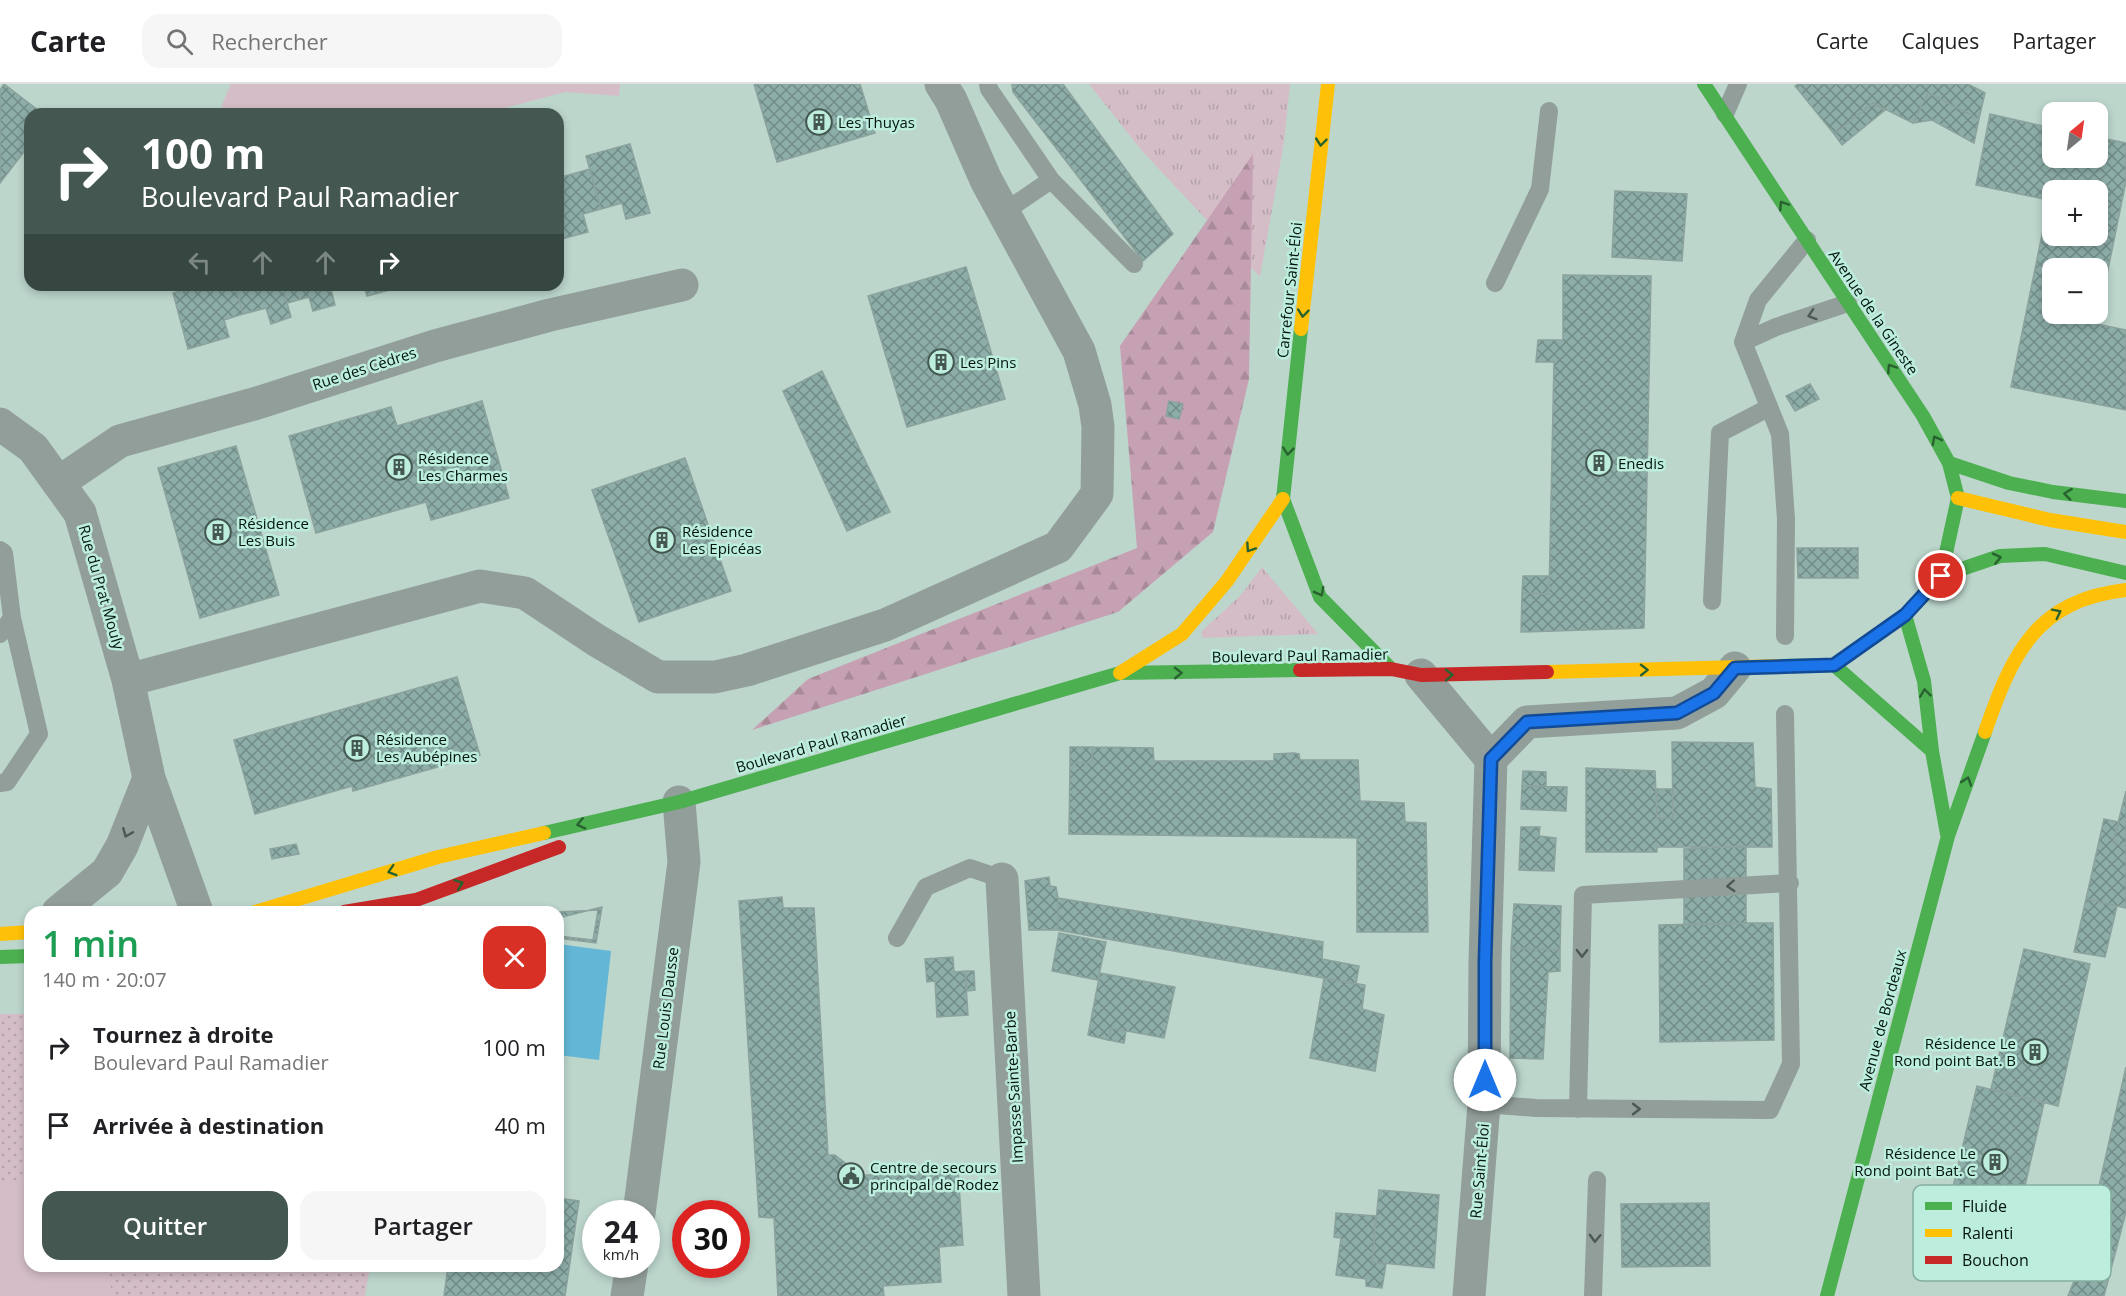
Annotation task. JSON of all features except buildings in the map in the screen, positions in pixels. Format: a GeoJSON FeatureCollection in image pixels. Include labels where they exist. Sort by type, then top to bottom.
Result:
{"type":"FeatureCollection","features":[{"type":"Feature","properties":{"kind":"main road","name":"Carrefour Saint-Éloi"},"geometry":{"type":"LineString","coordinates":[[1328,84],[1283,499],[1320,597],[1406,672]]}},
{"type":"Feature","properties":{"kind":"main road","name":"Avenue de la Gineste"},"geometry":{"type":"LineString","coordinates":[[1704,84],[1923,416],[1949,464],[1958,498],[1941,576]]}},
{"type":"Feature","properties":{"kind":"main road"},"geometry":{"type":"LineString","coordinates":[[1949,464],[2031,488],[2126,501]]}},
{"type":"Feature","properties":{"kind":"main road"},"geometry":{"type":"LineString","coordinates":[[1958,498],[2050,520],[2126,532]]}},
{"type":"Feature","properties":{"kind":"main road","name":"Carrefour Saint-Éloi"},"geometry":{"type":"LineString","coordinates":[[1120,674],[1182,633],[1227,581],[1283,499]]}},
{"type":"Feature","properties":{"kind":"main road"},"geometry":{"type":"LineString","coordinates":[[1932,751],[1886,707],[1834,665],[1905,615],[1941,576],[2000,556],[2045,554],[2126,573]]}},
{"type":"Feature","properties":{"kind":"main road"},"geometry":{"type":"LineString","coordinates":[[1948,836],[1999,691],[2025,643],[2049,616],[2098,593],[2126,590]]}},
{"type":"Feature","properties":{"kind":"main road"},"geometry":{"type":"LineString","coordinates":[[1905,615],[1924,681],[1932,751]]}},
{"type":"Feature","properties":{"kind":"main road","name":"Boulevard Paul Ramadier"},"geometry":{"type":"LineString","coordinates":[[275,906],[438,857],[679,802],[1120,674],[1834,665]]}},
{"type":"Feature","properties":{"kind":"main road","name":"Avenue de Bordeaux"},"geometry":{"type":"LineString","coordinates":[[1827,1296],[1948,836],[1932,751]]}},
{"type":"Feature","properties":{"kind":"main road","name":"Boulevard Paul Ramadier"},"geometry":{"type":"LineString","coordinates":[[380,906],[416,900],[679,802]]}},
{"type":"Feature","properties":{"kind":"street"},"geometry":{"type":"LineString","coordinates":[[128,680],[480,586],[525,593],[596,640],[658,676],[716,677],[747,670],[885,625],[1059,547],[1097,494],[1096,416],[1079,351],[986,180],[951,100],[941,84]]}},
{"type":"Feature","properties":{"kind":"street","name":"Rue des Cèdres"},"geometry":{"type":"LineString","coordinates":[[58,483],[120,441],[254,404],[435,346],[550,315],[682,285]]}},
{"type":"Feature","properties":{"kind":"street","name":"Rue du Prat Mouly"},"geometry":{"type":"LineString","coordinates":[[0,424],[33,448],[80,513],[128,680],[149,778],[194,906]]}},
{"type":"Feature","properties":{"kind":"street"},"geometry":{"type":"LineString","coordinates":[[1458,719],[1527,722],[1677,713],[1714,693],[1735,668]]}},
{"type":"Feature","properties":{"kind":"street"},"geometry":{"type":"LineString","coordinates":[[1406,672],[1458,719],[1491,759],[1527,722]]}},
{"type":"Feature","properties":{"kind":"street","name":"Rue Saint-Éloi"},"geometry":{"type":"LineString","coordinates":[[1469,1296],[1484,1104],[1485,962],[1491,759]]}},
{"type":"Feature","properties":{"kind":"street"},"geometry":{"type":"LineString","coordinates":[[65,906],[106,872],[122,846],[149,778]]}},
{"type":"Feature","properties":{"kind":"street","name":"Rue Louis Dausse"},"geometry":{"type":"LineString","coordinates":[[641,1200],[684,862],[679,802]]}},
{"type":"Feature","properties":{"kind":"street","name":"Impasse Sainte-Barbe"},"geometry":{"type":"LineString","coordinates":[[1002,879],[1024,1296]]}},
{"type":"Feature","properties":{"kind":"street"},"geometry":{"type":"LineString","coordinates":[[627,1296],[630,1278]]}},
{"type":"Feature","properties":{"kind":"lane"},"geometry":{"type":"LineString","coordinates":[[988,84],[989,89],[1051,180],[1134,264]]}},
{"type":"Feature","properties":{"kind":"lane"},"geometry":{"type":"LineString","coordinates":[[1725,114],[1738,84]]}},
{"type":"Feature","properties":{"kind":"lane"},"geometry":{"type":"LineString","coordinates":[[1495,283],[1540,189],[1549,111]]}},
{"type":"Feature","properties":{"kind":"lane"},"geometry":{"type":"LineString","coordinates":[[1004,212],[1051,180]]}},
{"type":"Feature","properties":{"kind":"lane"},"geometry":{"type":"LineString","coordinates":[[1785,636],[1786,519],[1780,434],[1743,342],[1758,300],[1807,240]]}},
{"type":"Feature","properties":{"kind":"lane"},"geometry":{"type":"LineString","coordinates":[[1743,342],[1776,327],[1848,303]]}},
{"type":"Feature","properties":{"kind":"lane"},"geometry":{"type":"LineString","coordinates":[[1712,601],[1720,433],[1768,408]]}},
{"type":"Feature","properties":{"kind":"lane"},"geometry":{"type":"LineString","coordinates":[[0,550],[4,553],[12,618],[39,734],[7,782],[0,783]]}},
{"type":"Feature","properties":{"kind":"lane"},"geometry":{"type":"LineString","coordinates":[[0,634],[12,618]]}},
{"type":"Feature","properties":{"kind":"lane"},"geometry":{"type":"LineString","coordinates":[[1484,1104],[1578,1109],[1770,1110],[1791,1064],[1790,883],[1785,714]]}},
{"type":"Feature","properties":{"kind":"lane"},"geometry":{"type":"LineString","coordinates":[[897,938],[926,887],[970,868],[1002,879]]}},
{"type":"Feature","properties":{"kind":"lane"},"geometry":{"type":"LineString","coordinates":[[1578,1109],[1583,895],[1790,883]]}},
{"type":"Feature","properties":{"kind":"lane"},"geometry":{"type":"LineString","coordinates":[[1593,1296],[1597,1179]]}},
{"type":"Feature","properties":{"kind":"green space"},"geometry":{"type":"Polygon","coordinates":[[[231,84],[620,84],[619,96],[565,92],[505,108],[221,108],[231,84]]]}},
{"type":"Feature","properties":{"kind":"green space"},"geometry":{"type":"Polygon","coordinates":[[[1089,84],[1290,84],[1284,142],[1260,277],[1142,151],[1089,84]]]}},
{"type":"Feature","properties":{"kind":"green space"},"geometry":{"type":"Polygon","coordinates":[[[1253,154],[1249,379],[1213,532],[1118,612],[752,730],[808,679],[1137,548],[1120,346],[1253,154]]]}},
{"type":"Feature","properties":{"kind":"green space"},"geometry":{"type":"Polygon","coordinates":[[[1262,567],[1318,634],[1203,638],[1201,632],[1241,595],[1262,567]]]}},
{"type":"Feature","properties":{"kind":"green space"},"geometry":{"type":"Polygon","coordinates":[[[0,1014],[24,1014],[24,1272],[369,1272],[365,1296],[0,1296],[0,1014]]]}},
{"type":"Feature","properties":{"kind":"green space"},"geometry":{"type":"Polygon","coordinates":[[[24,1179],[24,1272],[107,1272],[113,1296],[0,1296],[0,1185],[24,1179]]]}},
{"type":"Feature","properties":{"kind":"water"},"geometry":{"type":"Polygon","coordinates":[[[564,945],[611,951],[599,1060],[564,1056],[564,945]]]}},
{"type":"Feature","properties":{"kind":"traffic: fast"},"geometry":{"type":"LineString","coordinates":[[1704,84],[1923,416],[1949,463],[1958,498],[1941,576]]}},
{"type":"Feature","properties":{"kind":"traffic: fast"},"geometry":{"type":"LineString","coordinates":[[1301,329],[1283,499],[1320,597],[1391,669]]}},
{"type":"Feature","properties":{"kind":"traffic: fast"},"geometry":{"type":"LineString","coordinates":[[1949,463],[2009,483],[2053,492],[2126,501]]}},
{"type":"Feature","properties":{"kind":"traffic: fast"},"geometry":{"type":"LineString","coordinates":[[1779,666],[1834,665],[1905,615],[1941,576],[2000,556],[2045,554],[2126,573]]}},
{"type":"Feature","properties":{"kind":"traffic: fast"},"geometry":{"type":"LineString","coordinates":[[1905,615],[1924,681],[1932,751],[1947,834]]}},
{"type":"Feature","properties":{"kind":"traffic: fast"},"geometry":{"type":"LineString","coordinates":[[1834,665],[1932,751]]}},
{"type":"Feature","properties":{"kind":"traffic: fast"},"geometry":{"type":"LineString","coordinates":[[544,833],[679,802],[1120,673],[1300,670]]}},
{"type":"Feature","properties":{"kind":"traffic: fast"},"geometry":{"type":"LineString","coordinates":[[1827,1296],[1948,836],[1985,732]]}},
{"type":"Feature","properties":{"kind":"traffic: fast"},"geometry":{"type":"LineString","coordinates":[[0,957],[24,956]]}},
{"type":"Feature","properties":{"kind":"traffic: slow"},"geometry":{"type":"LineString","coordinates":[[1301,329],[1328,84]]}},
{"type":"Feature","properties":{"kind":"traffic: slow"},"geometry":{"type":"LineString","coordinates":[[1958,498],[2050,520],[2126,532]]}},
{"type":"Feature","properties":{"kind":"traffic: slow"},"geometry":{"type":"LineString","coordinates":[[1120,673],[1182,634],[1227,581],[1283,499]]}},
{"type":"Feature","properties":{"kind":"traffic: slow"},"geometry":{"type":"LineString","coordinates":[[1985,732],[2006,678],[2018,655],[2032,636],[2049,619],[2070,605],[2095,596],[2126,590]]}},
{"type":"Feature","properties":{"kind":"traffic: slow"},"geometry":{"type":"LineString","coordinates":[[1547,672],[1779,666]]}},
{"type":"Feature","properties":{"kind":"traffic: slow"},"geometry":{"type":"LineString","coordinates":[[275,906],[438,857],[544,833]]}},
{"type":"Feature","properties":{"kind":"traffic: slow"},"geometry":{"type":"LineString","coordinates":[[0,934],[24,932]]}},
{"type":"Feature","properties":{"kind":"traffic: jam"},"geometry":{"type":"LineString","coordinates":[[1300,670],[1391,669],[1421,675],[1547,672]]}},
{"type":"Feature","properties":{"kind":"traffic: jam"},"geometry":{"type":"LineString","coordinates":[[380,906],[416,900],[559,847]]}},
{"type":"Feature","properties":{"kind":"place","name":"Les Thuyas"},"geometry":{"type":"Point","coordinates":[819,122]}},
{"type":"Feature","properties":{"kind":"place","name":"Les Pins"},"geometry":{"type":"Point","coordinates":[941,362]}},
{"type":"Feature","properties":{"kind":"place","name":"Enedis"},"geometry":{"type":"Point","coordinates":[1599,463]}},
{"type":"Feature","properties":{"kind":"place","name":"Résidence Les Charmes"},"geometry":{"type":"Point","coordinates":[399,467]}},
{"type":"Feature","properties":{"kind":"place","name":"Résidence Les Buis"},"geometry":{"type":"Point","coordinates":[218,532]}},
{"type":"Feature","properties":{"kind":"place","name":"Résidence Les Epicéas"},"geometry":{"type":"Point","coordinates":[662,540]}},
{"type":"Feature","properties":{"kind":"place","name":"Résidence Les Aubépines"},"geometry":{"type":"Point","coordinates":[357,748]}},
{"type":"Feature","properties":{"kind":"place","name":"Résidence Le Rond point Bat. B"},"geometry":{"type":"Point","coordinates":[2035,1052]}},
{"type":"Feature","properties":{"kind":"place","name":"Résidence Le Rond point Bat. C"},"geometry":{"type":"Point","coordinates":[1995,1162]}},
{"type":"Feature","properties":{"kind":"place","name":"Centre de secours principal de Rodez"},"geometry":{"type":"Point","coordinates":[851,1176]}},
{"type":"Feature","properties":{"kind":"route"},"geometry":{"type":"LineString","coordinates":[[1485,1080],[1485,962],[1491,759],[1527,722],[1677,713],[1714,693],[1724,684],[1735,668],[1834,665],[1905,615],[1941,576]]}}]}
